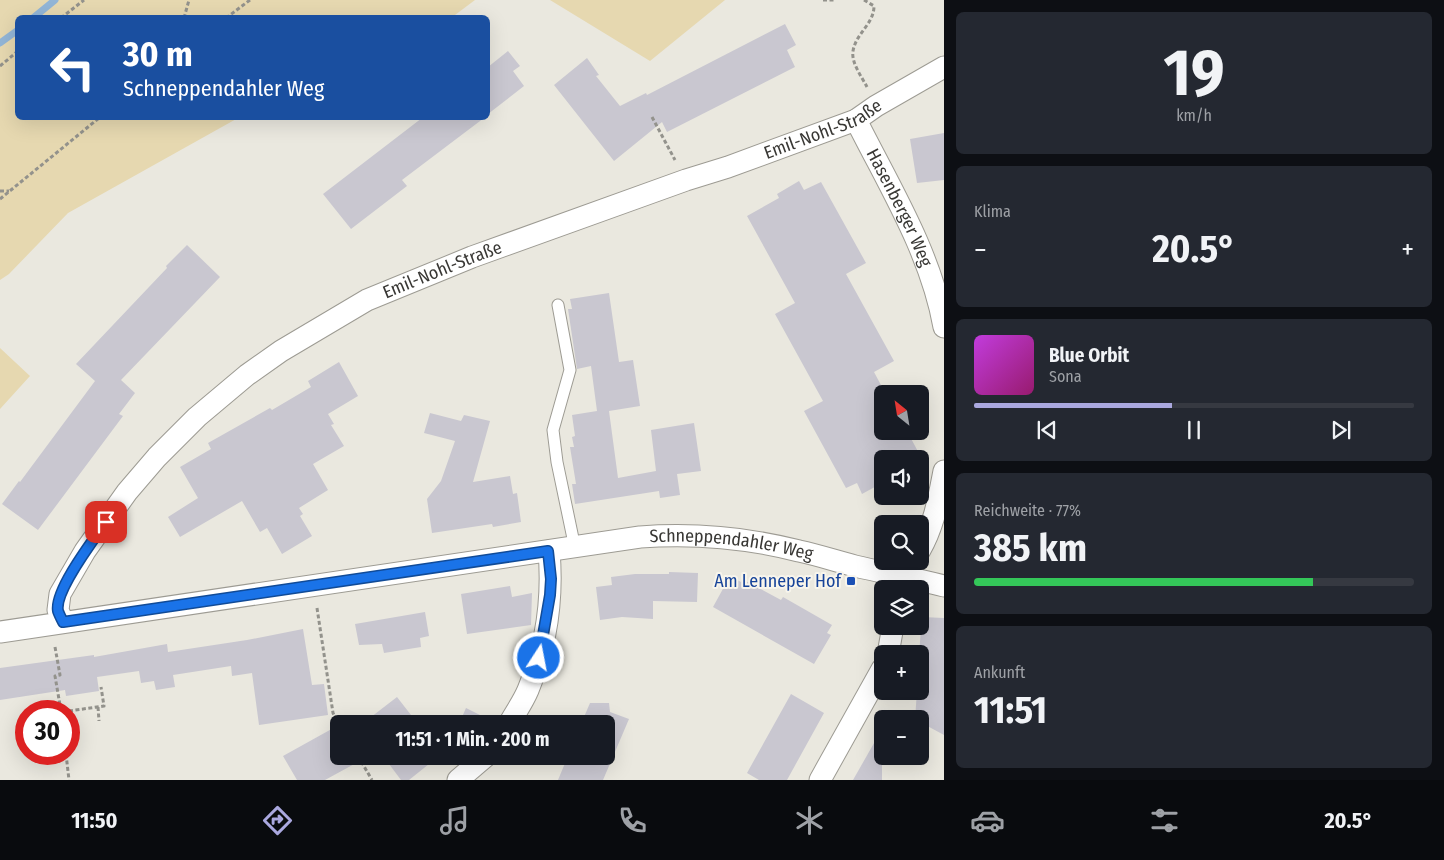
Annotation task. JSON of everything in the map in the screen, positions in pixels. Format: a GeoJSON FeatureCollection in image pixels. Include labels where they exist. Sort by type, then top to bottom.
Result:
{"type":"FeatureCollection","features":[{"type":"Feature","properties":{"kind":"street","name":"Emil-Nohl-Straße"},"geometry":{"type":"LineString","coordinates":[[63,622],[58,610],[60,594],[85,551],[127,492],[157,457],[198,417],[246,375],[281,351],[367,300],[506,244],[728,167],[856,120],[876,106],[944,67]]}},
{"type":"Feature","properties":{"kind":"street","name":"Hasenberger Weg"},"geometry":{"type":"LineString","coordinates":[[856,120],[921,252],[939,304],[944,327]]}},
{"type":"Feature","properties":{"kind":"street"},"geometry":{"type":"LineString","coordinates":[[929,530],[936,509],[944,470]]}},
{"type":"Feature","properties":{"kind":"street","name":"Schneppendahler Weg"},"geometry":{"type":"LineString","coordinates":[[0,632],[659,536],[715,537],[750,541],[798,550],[944,586]]}},
{"type":"Feature","properties":{"kind":"street"},"geometry":{"type":"LineString","coordinates":[[514,715],[528,691],[539,658],[548,612],[550,587],[548,551]]}},
{"type":"Feature","properties":{"kind":"street"},"geometry":{"type":"LineString","coordinates":[[820,780],[874,683]]}},
{"type":"Feature","properties":{"kind":"street"},"geometry":{"type":"LineString","coordinates":[[458,780],[476,765]]}},
{"type":"Feature","properties":{"kind":"lane"},"geometry":{"type":"LineString","coordinates":[[558,305],[570,370],[553,430],[557,462],[576,548]]}},
{"type":"Feature","properties":{"kind":"path"},"geometry":{"type":"LineString","coordinates":[[65,15],[84,0]]}},
{"type":"Feature","properties":{"kind":"path"},"geometry":{"type":"LineString","coordinates":[[185,15],[189,0]]}},
{"type":"Feature","properties":{"kind":"path"},"geometry":{"type":"LineString","coordinates":[[230,15],[250,0]]}},
{"type":"Feature","properties":{"kind":"path"},"geometry":{"type":"LineString","coordinates":[[823,0],[835,0]]}},
{"type":"Feature","properties":{"kind":"path"},"geometry":{"type":"LineString","coordinates":[[864,0],[874,6],[874,15],[859,38],[853,52],[855,64],[876,106]]}},
{"type":"Feature","properties":{"kind":"path"},"geometry":{"type":"LineString","coordinates":[[0,66],[15,54]]}},
{"type":"Feature","properties":{"kind":"path"},"geometry":{"type":"LineString","coordinates":[[652,118],[686,180]]}},
{"type":"Feature","properties":{"kind":"path"},"geometry":{"type":"LineString","coordinates":[[0,199],[97,120]]}},
{"type":"Feature","properties":{"kind":"path"},"geometry":{"type":"LineString","coordinates":[[0,191],[9,191]]}},
{"type":"Feature","properties":{"kind":"path"},"geometry":{"type":"LineString","coordinates":[[311,586],[317,610],[334,715]]}},
{"type":"Feature","properties":{"kind":"path"},"geometry":{"type":"LineString","coordinates":[[56,649],[60,675],[55,676],[59,700]]}},
{"type":"Feature","properties":{"kind":"path"},"geometry":{"type":"LineString","coordinates":[[80,709],[104,706],[101,687]]}},
{"type":"Feature","properties":{"kind":"path"},"geometry":{"type":"LineString","coordinates":[[98,707],[99,721]]}},
{"type":"Feature","properties":{"kind":"path"},"geometry":{"type":"LineString","coordinates":[[67,765],[69,780]]}},
{"type":"Feature","properties":{"kind":"path"},"geometry":{"type":"LineString","coordinates":[[363,765],[372,780]]}},
{"type":"Feature","properties":{"kind":"shaded area"},"geometry":{"type":"Polygon","coordinates":[[[0,0],[475,0],[455,15],[15,15],[15,120],[234,120],[68,213],[9,274],[0,280],[0,0]]]}},
{"type":"Feature","properties":{"kind":"shaded area"},"geometry":{"type":"Polygon","coordinates":[[[550,0],[725,0],[650,61],[550,0]]]}},
{"type":"Feature","properties":{"kind":"shaded area"},"geometry":{"type":"Polygon","coordinates":[[[0,348],[30,376],[0,409],[0,348]]]}},
{"type":"Feature","properties":{"kind":"building"},"geometry":{"type":"Polygon","coordinates":[[[785,24],[796,45],[787,50],[795,67],[667,132],[662,122],[614,161],[554,85],[587,58],[599,75],[596,76],[620,106],[646,93],[647,95],[785,24]]]}},
{"type":"Feature","properties":{"kind":"building"},"geometry":{"type":"Polygon","coordinates":[[[508,51],[520,66],[513,71],[524,86],[490,112],[490,65],[508,51]]]}},
{"type":"Feature","properties":{"kind":"building"},"geometry":{"type":"Polygon","coordinates":[[[419,120],[481,120],[402,180],[407,186],[351,229],[323,194],[419,120]]]}},
{"type":"Feature","properties":{"kind":"building"},"geometry":{"type":"Polygon","coordinates":[[[944,133],[944,180],[917,183],[910,139],[944,133]]]}},
{"type":"Feature","properties":{"kind":"building"},"geometry":{"type":"Polygon","coordinates":[[[799,181],[804,190],[821,182],[866,263],[846,274],[894,361],[874,372],[881,385],[874,385],[874,440],[912,440],[917,450],[874,450],[874,487],[862,494],[857,483],[846,488],[804,411],[823,401],[775,314],[795,303],[747,216],[779,198],[777,194],[799,181]]]}},
{"type":"Feature","properties":{"kind":"building"},"geometry":{"type":"Polygon","coordinates":[[[187,245],[220,277],[121,380],[135,393],[119,414],[123,416],[38,530],[2,504],[95,381],[76,364],[187,245]]]}},
{"type":"Feature","properties":{"kind":"building"},"geometry":{"type":"Polygon","coordinates":[[[609,293],[619,362],[633,360],[640,406],[609,411],[618,478],[656,471],[651,430],[694,423],[701,471],[677,474],[680,495],[660,498],[659,491],[575,504],[572,484],[576,484],[570,447],[574,447],[572,437],[575,436],[572,415],[597,411],[591,366],[577,369],[568,309],[572,309],[570,299],[609,293]]]}},
{"type":"Feature","properties":{"kind":"building"},"geometry":{"type":"Polygon","coordinates":[[[339,362],[358,396],[328,414],[334,424],[331,425],[344,446],[313,464],[328,490],[299,508],[303,514],[300,516],[312,536],[282,554],[267,528],[260,532],[242,501],[180,537],[168,517],[198,498],[180,467],[211,449],[208,443],[270,408],[272,410],[311,387],[308,381],[339,362]]]}},
{"type":"Feature","properties":{"kind":"building"},"geometry":{"type":"Polygon","coordinates":[[[430,413],[461,421],[464,415],[490,421],[473,482],[510,476],[513,494],[517,493],[521,522],[493,527],[492,524],[432,533],[427,499],[441,481],[455,441],[424,433],[430,413]]]}},
{"type":"Feature","properties":{"kind":"building"},"geometry":{"type":"Polygon","coordinates":[[[669,572],[698,573],[697,602],[653,601],[653,619],[622,617],[600,620],[596,587],[612,585],[611,577],[635,574],[669,574],[669,572]]]}},
{"type":"Feature","properties":{"kind":"building"},"geometry":{"type":"Polygon","coordinates":[[[730,576],[741,582],[742,579],[781,600],[783,597],[832,625],[827,633],[831,635],[814,664],[713,607],[730,576]]]}},
{"type":"Feature","properties":{"kind":"building"},"geometry":{"type":"Polygon","coordinates":[[[510,586],[512,597],[532,593],[531,625],[467,634],[461,594],[510,586]]]}},
{"type":"Feature","properties":{"kind":"building"},"geometry":{"type":"Polygon","coordinates":[[[425,612],[429,636],[420,638],[421,647],[384,653],[382,644],[359,645],[355,624],[425,612]]]}},
{"type":"Feature","properties":{"kind":"building"},"geometry":{"type":"Polygon","coordinates":[[[929,617],[944,618],[944,735],[929,727],[929,710],[916,710],[916,700],[929,700],[929,645],[920,645],[921,635],[929,635],[929,617]]]}},
{"type":"Feature","properties":{"kind":"building"},"geometry":{"type":"Polygon","coordinates":[[[303,629],[312,685],[324,684],[328,715],[259,725],[252,673],[232,676],[231,666],[173,675],[175,687],[156,690],[154,681],[141,683],[139,671],[97,677],[99,691],[66,696],[65,690],[0,700],[0,668],[94,655],[94,657],[167,644],[168,652],[303,629]]]}},
{"type":"Feature","properties":{"kind":"building"},"geometry":{"type":"Polygon","coordinates":[[[791,694],[824,713],[787,780],[759,780],[747,773],[791,694]]]}},
{"type":"Feature","properties":{"kind":"building"},"geometry":{"type":"Polygon","coordinates":[[[397,697],[411,715],[374,715],[397,697]]]}},
{"type":"Feature","properties":{"kind":"building"},"geometry":{"type":"Polygon","coordinates":[[[590,703],[609,703],[610,712],[629,719],[615,752],[615,715],[585,715],[590,703]]]}},
{"type":"Feature","properties":{"kind":"building"},"geometry":{"type":"Polygon","coordinates":[[[466,708],[480,715],[463,715],[466,708]]]}},
{"type":"Feature","properties":{"kind":"building"},"geometry":{"type":"Polygon","coordinates":[[[330,730],[330,765],[352,765],[325,780],[297,780],[283,756],[330,730]]]}},
{"type":"Feature","properties":{"kind":"building"},"geometry":{"type":"Polygon","coordinates":[[[874,743],[874,765],[882,765],[882,780],[853,780],[874,743]]]}},
{"type":"Feature","properties":{"kind":"building"},"geometry":{"type":"Polygon","coordinates":[[[390,765],[428,765],[409,780],[401,780],[390,765]]]}},
{"type":"Feature","properties":{"kind":"building"},"geometry":{"type":"Polygon","coordinates":[[[564,765],[609,765],[603,780],[558,780],[564,765]]]}},
{"type":"Feature","properties":{"kind":"waterway"},"geometry":{"type":"LineString","coordinates":[[37,15],[55,0]]}},
{"type":"Feature","properties":{"kind":"waterway"},"geometry":{"type":"LineString","coordinates":[[0,43],[15,32]]}},
{"type":"Feature","properties":{"kind":"place","name":"Am Lenneper Hof"},"geometry":{"type":"Point","coordinates":[851,581]}},
{"type":"Feature","properties":{"kind":"route"},"geometry":{"type":"LineString","coordinates":[[106,522],[85,551],[60,594],[58,610],[63,622],[548,551],[551,579],[550,595],[539,658]]}}]}
